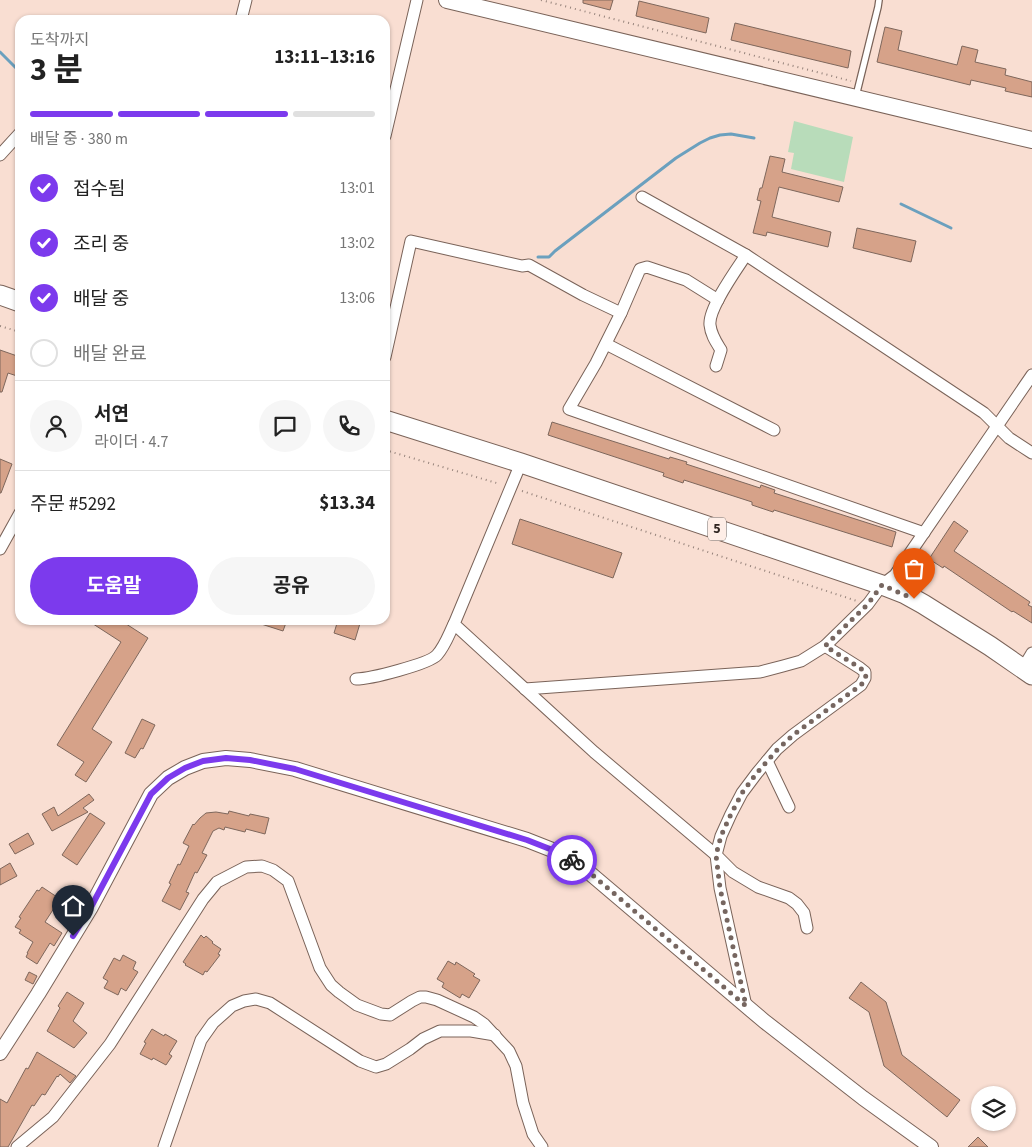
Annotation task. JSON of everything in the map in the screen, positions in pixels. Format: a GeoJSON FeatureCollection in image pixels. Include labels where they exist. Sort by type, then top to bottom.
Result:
{"type":"FeatureCollection","features":[{"type":"Feature","properties":{"kind":"highway"},"geometry":{"type":"LineString","coordinates":[[0,295],[15,300]]}},
{"type":"Feature","properties":{"kind":"highway","name":"5"},"geometry":{"type":"LineString","coordinates":[[390,422],[882,585],[905,594],[990,646],[1029,666]]}},
{"type":"Feature","properties":{"kind":"main road"},"geometry":{"type":"LineString","coordinates":[[447,0],[492,5],[858,91],[1032,140]]}},
{"type":"Feature","properties":{"kind":"street"},"geometry":{"type":"LineString","coordinates":[[242,15],[246,0]]}},
{"type":"Feature","properties":{"kind":"street"},"geometry":{"type":"LineString","coordinates":[[390,115],[418,0]]}},
{"type":"Feature","properties":{"kind":"street"},"geometry":{"type":"LineString","coordinates":[[0,155],[15,138]]}},
{"type":"Feature","properties":{"kind":"street"},"geometry":{"type":"LineString","coordinates":[[642,197],[746,255],[984,413],[1009,438],[1032,454]]}},
{"type":"Feature","properties":{"kind":"street"},"geometry":{"type":"LineString","coordinates":[[390,335],[411,242],[522,266],[529,265],[583,295],[621,312]]}},
{"type":"Feature","properties":{"kind":"street"},"geometry":{"type":"LineString","coordinates":[[716,366],[721,350],[712,336],[710,323],[718,300],[746,255]]}},
{"type":"Feature","properties":{"kind":"street"},"geometry":{"type":"LineString","coordinates":[[718,300],[686,280],[647,267],[640,269],[606,344],[569,409],[924,533]]}},
{"type":"Feature","properties":{"kind":"street"},"geometry":{"type":"LineString","coordinates":[[606,344],[774,430]]}},
{"type":"Feature","properties":{"kind":"street"},"geometry":{"type":"LineString","coordinates":[[525,689],[760,672],[801,661],[825,646],[868,604],[882,585],[895,575],[1032,375]]}},
{"type":"Feature","properties":{"kind":"street"},"geometry":{"type":"LineString","coordinates":[[356,679],[366,679],[392,672],[436,656],[454,624],[521,464]]}},
{"type":"Feature","properties":{"kind":"street"},"geometry":{"type":"LineString","coordinates":[[0,549],[15,522]]}},
{"type":"Feature","properties":{"kind":"street"},"geometry":{"type":"LineString","coordinates":[[454,624],[594,752],[716,855],[733,872],[758,887],[789,898],[798,904],[804,913],[807,928]]}},
{"type":"Feature","properties":{"kind":"street"},"geometry":{"type":"LineString","coordinates":[[746,1006],[720,888],[716,855],[721,836],[742,793],[767,761],[793,735],[861,685],[866,678],[865,672],[860,668],[825,646]]}},
{"type":"Feature","properties":{"kind":"street"},"geometry":{"type":"LineString","coordinates":[[0,1053],[91,907],[151,794],[168,778],[185,768],[203,761],[226,758],[250,760],[295,769],[527,840],[555,851],[578,864],[746,1006],[863,1098],[931,1147]]}},
{"type":"Feature","properties":{"kind":"street"},"geometry":{"type":"LineString","coordinates":[[767,761],[789,807]]}},
{"type":"Feature","properties":{"kind":"street"},"geometry":{"type":"LineString","coordinates":[[18,1147],[53,1117],[110,1044],[202,899],[217,882],[246,867],[262,866],[272,870],[288,881],[320,968],[330,985],[357,1005],[381,1014],[390,1015],[412,1001],[420,997],[426,997],[474,1017],[495,1035],[509,1051],[516,1066],[529,1123],[533,1134],[542,1147]]}},
{"type":"Feature","properties":{"kind":"street"},"geometry":{"type":"LineString","coordinates":[[164,1147],[201,1040],[213,1024],[232,1006],[244,1001],[256,999],[270,1003],[360,1061],[376,1066],[386,1064],[410,1049],[423,1038],[440,1031],[471,1031],[495,1035]]}},
{"type":"Feature","properties":{"kind":"lane"},"geometry":{"type":"LineString","coordinates":[[858,91],[879,0]]}},
{"type":"Feature","properties":{"kind":"path"},"geometry":{"type":"LineString","coordinates":[[541,0],[858,91]]}},
{"type":"Feature","properties":{"kind":"path"},"geometry":{"type":"LineString","coordinates":[[0,326],[15,330]]}},
{"type":"Feature","properties":{"kind":"path"},"geometry":{"type":"LineString","coordinates":[[390,451],[507,486]]}},
{"type":"Feature","properties":{"kind":"path"},"geometry":{"type":"LineString","coordinates":[[516,489],[868,604]]}},
{"type":"Feature","properties":{"kind":"green space"},"geometry":{"type":"Polygon","coordinates":[[[794,121],[853,137],[844,182],[791,169],[794,153],[788,152],[794,121]]]}},
{"type":"Feature","properties":{"kind":"building"},"geometry":{"type":"Polygon","coordinates":[[[583,0],[613,0],[610,10],[583,3],[583,0]]]}},
{"type":"Feature","properties":{"kind":"building"},"geometry":{"type":"Polygon","coordinates":[[[639,1],[709,18],[706,33],[636,16],[639,1]]]}},
{"type":"Feature","properties":{"kind":"building"},"geometry":{"type":"Polygon","coordinates":[[[735,23],[851,51],[848,68],[731,40],[735,23]]]}},
{"type":"Feature","properties":{"kind":"building"},"geometry":{"type":"Polygon","coordinates":[[[885,27],[902,31],[898,50],[957,65],[962,46],[978,50],[975,62],[1006,69],[1005,75],[1032,82],[1032,97],[1005,91],[1006,88],[971,80],[970,85],[877,62],[885,27]]]}},
{"type":"Feature","properties":{"kind":"building"},"geometry":{"type":"Polygon","coordinates":[[[770,156],[785,159],[782,172],[843,187],[839,202],[779,187],[772,217],[831,232],[828,247],[767,232],[766,236],[753,233],[761,201],[757,200],[770,156]]]}},
{"type":"Feature","properties":{"kind":"building"},"geometry":{"type":"Polygon","coordinates":[[[857,228],[916,241],[911,262],[853,248],[857,228]]]}},
{"type":"Feature","properties":{"kind":"building"},"geometry":{"type":"Polygon","coordinates":[[[0,350],[15,355],[15,375],[8,373],[2,392],[0,392],[0,350]]]}},
{"type":"Feature","properties":{"kind":"building"},"geometry":{"type":"Polygon","coordinates":[[[552,422],[669,459],[670,457],[687,462],[686,464],[760,488],[761,485],[775,490],[774,493],[896,532],[892,547],[774,510],[773,512],[752,505],[752,502],[684,480],[683,483],[663,476],[664,473],[548,435],[552,422]]]}},
{"type":"Feature","properties":{"kind":"building"},"geometry":{"type":"Polygon","coordinates":[[[0,459],[12,464],[1,493],[0,493],[0,459]]]}},
{"type":"Feature","properties":{"kind":"building"},"geometry":{"type":"Polygon","coordinates":[[[520,519],[622,553],[613,578],[512,544],[520,519]]]}},
{"type":"Feature","properties":{"kind":"building"},"geometry":{"type":"Polygon","coordinates":[[[954,521],[968,531],[954,551],[1030,602],[1028,605],[1032,607],[1032,623],[1012,612],[944,566],[943,568],[929,559],[954,521]]]}},
{"type":"Feature","properties":{"kind":"building"},"geometry":{"type":"Polygon","coordinates":[[[95,625],[128,625],[148,638],[92,729],[112,742],[86,782],[75,775],[84,762],[57,745],[121,642],[95,625]]]}},
{"type":"Feature","properties":{"kind":"building"},"geometry":{"type":"Polygon","coordinates":[[[264,625],[285,625],[283,631],[264,625]]]}},
{"type":"Feature","properties":{"kind":"building"},"geometry":{"type":"Polygon","coordinates":[[[336,625],[360,625],[355,640],[334,633],[336,625]]]}},
{"type":"Feature","properties":{"kind":"building"},"geometry":{"type":"Polygon","coordinates":[[[142,719],[155,725],[143,749],[141,748],[135,758],[125,753],[142,719]]]}},
{"type":"Feature","properties":{"kind":"building"},"geometry":{"type":"Polygon","coordinates":[[[89,794],[94,800],[83,808],[88,812],[52,831],[42,814],[54,807],[58,816],[89,794]]]}},
{"type":"Feature","properties":{"kind":"building"},"geometry":{"type":"Polygon","coordinates":[[[229,811],[269,818],[265,834],[246,829],[245,832],[225,827],[224,830],[219,828],[213,831],[202,853],[207,855],[197,873],[195,872],[186,892],[189,893],[180,910],[162,901],[171,884],[169,883],[178,864],[180,865],[189,846],[183,843],[193,824],[206,813],[228,814],[229,811]]]}},
{"type":"Feature","properties":{"kind":"building"},"geometry":{"type":"Polygon","coordinates":[[[90,813],[105,823],[77,865],[62,855],[90,813]]]}},
{"type":"Feature","properties":{"kind":"building"},"geometry":{"type":"Polygon","coordinates":[[[28,833],[34,844],[15,854],[9,844],[28,833]]]}},
{"type":"Feature","properties":{"kind":"building"},"geometry":{"type":"Polygon","coordinates":[[[10,863],[17,876],[0,885],[0,869],[10,863]]]}},
{"type":"Feature","properties":{"kind":"building"},"geometry":{"type":"Polygon","coordinates":[[[42,887],[60,899],[45,922],[62,933],[54,946],[50,943],[37,964],[26,957],[33,942],[19,933],[21,930],[15,927],[21,918],[19,917],[37,890],[39,891],[42,887]]]}},
{"type":"Feature","properties":{"kind":"building"},"geometry":{"type":"Polygon","coordinates":[[[201,935],[204,938],[206,936],[221,949],[218,954],[220,955],[203,975],[183,962],[201,935]]]}},
{"type":"Feature","properties":{"kind":"building"},"geometry":{"type":"Polygon","coordinates":[[[123,955],[136,962],[133,969],[138,972],[126,991],[121,988],[118,995],[104,988],[108,981],[103,978],[114,958],[120,961],[123,955]]]}},
{"type":"Feature","properties":{"kind":"building"},"geometry":{"type":"Polygon","coordinates":[[[448,961],[455,965],[456,962],[475,974],[473,976],[480,980],[469,998],[462,994],[460,998],[442,987],[444,983],[437,979],[448,961]]]}},
{"type":"Feature","properties":{"kind":"building"},"geometry":{"type":"Polygon","coordinates":[[[29,972],[37,976],[33,984],[25,980],[29,972]]]}},
{"type":"Feature","properties":{"kind":"building"},"geometry":{"type":"Polygon","coordinates":[[[861,982],[886,1002],[902,1055],[960,1100],[947,1117],[884,1066],[869,1012],[849,998],[861,982]]]}},
{"type":"Feature","properties":{"kind":"building"},"geometry":{"type":"Polygon","coordinates":[[[67,992],[84,1003],[73,1021],[87,1033],[74,1048],[47,1031],[60,1008],[58,1006],[67,992]]]}},
{"type":"Feature","properties":{"kind":"building"},"geometry":{"type":"Polygon","coordinates":[[[152,1029],[177,1041],[169,1054],[172,1056],[166,1065],[140,1054],[146,1043],[144,1042],[152,1029]]]}},
{"type":"Feature","properties":{"kind":"building"},"geometry":{"type":"Polygon","coordinates":[[[37,1052],[76,1076],[70,1083],[60,1074],[57,1076],[45,1095],[42,1094],[34,1106],[32,1105],[8,1147],[0,1147],[0,1099],[7,1103],[37,1052]]]}},
{"type":"Feature","properties":{"kind":"building"},"geometry":{"type":"Polygon","coordinates":[[[978,1137],[988,1147],[968,1147],[978,1137]]]}},
{"type":"Feature","properties":{"kind":"waterway"},"geometry":{"type":"LineString","coordinates":[[0,52],[15,67]]}},
{"type":"Feature","properties":{"kind":"waterway"},"geometry":{"type":"LineString","coordinates":[[538,257],[549,257],[676,158],[700,143],[720,135],[731,134],[754,138]]}},
{"type":"Feature","properties":{"kind":"waterway"},"geometry":{"type":"LineString","coordinates":[[901,204],[951,228]]}},
{"type":"Feature","properties":{"kind":"way so far"},"geometry":{"type":"LineString","coordinates":[[572,860],[590,873],[746,1006],[720,888],[716,855],[721,836],[742,793],[777,750],[793,735],[861,685],[866,678],[865,672],[860,668],[825,646],[868,604],[882,585],[914,599]]}},
{"type":"Feature","properties":{"kind":"route"},"geometry":{"type":"LineString","coordinates":[[73,936],[91,907],[151,794],[168,778],[185,768],[203,761],[226,758],[250,760],[295,769],[527,840],[572,860]]}}]}
